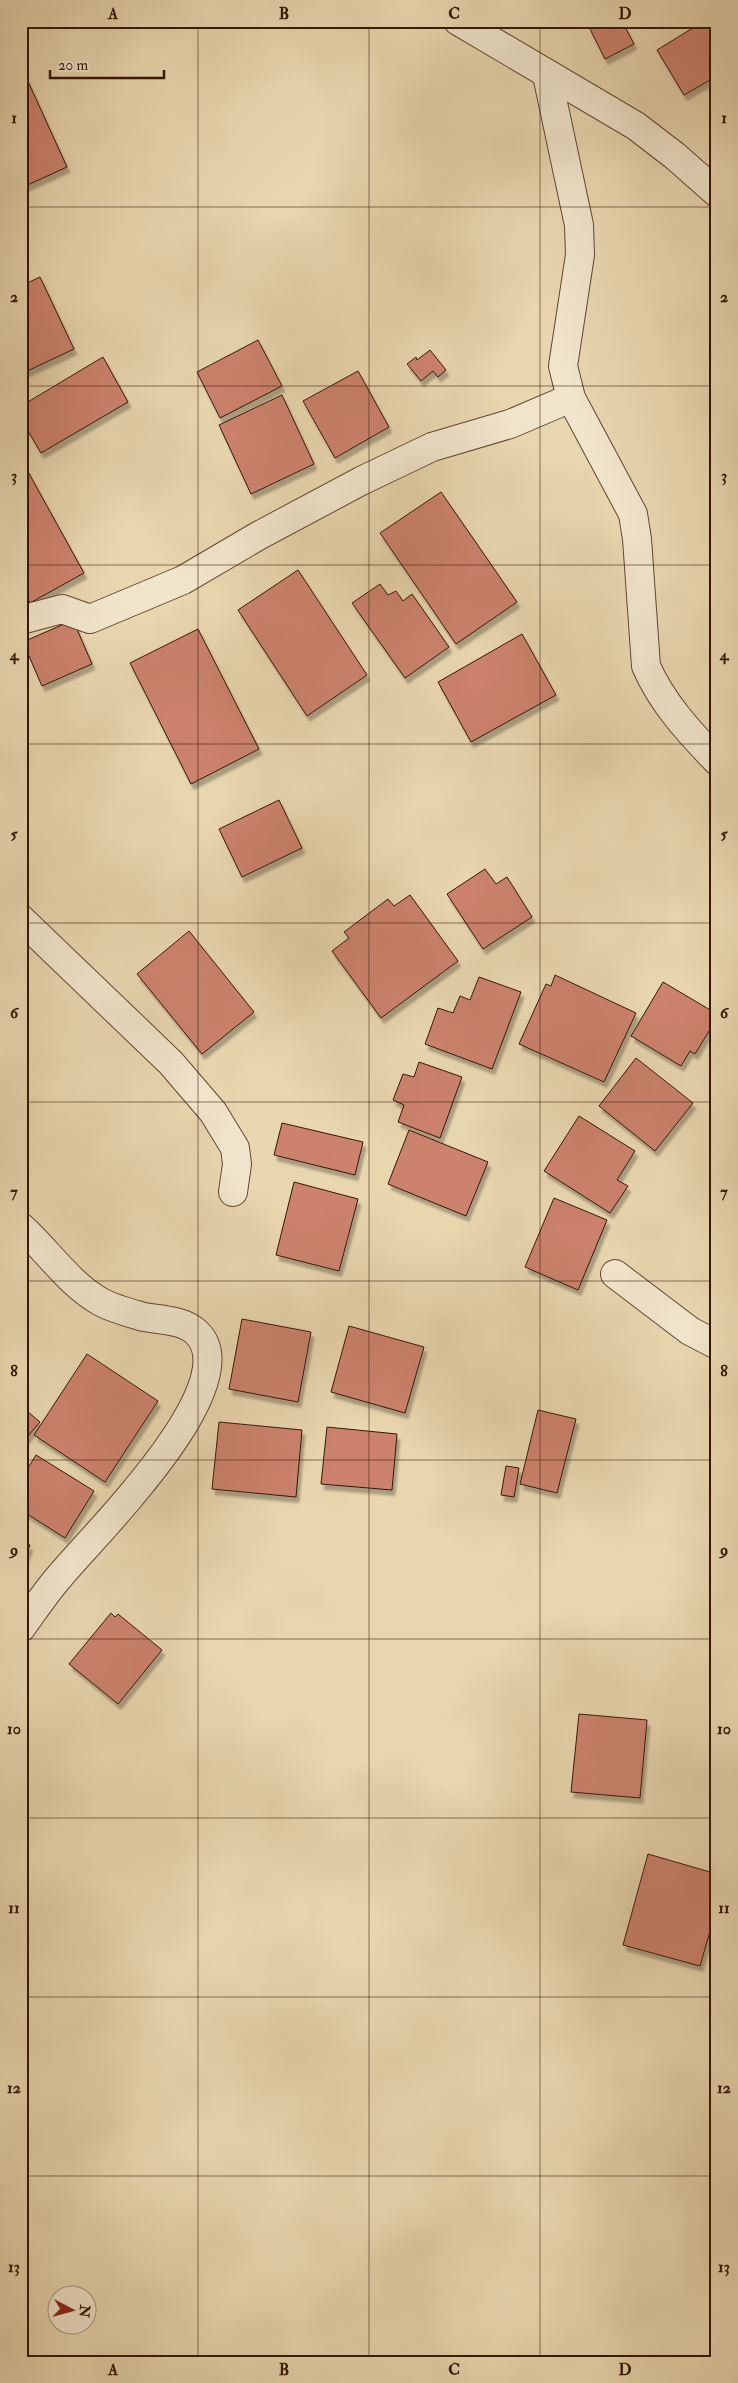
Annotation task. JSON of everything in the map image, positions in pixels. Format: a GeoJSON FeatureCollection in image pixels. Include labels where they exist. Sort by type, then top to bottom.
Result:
{"type":"FeatureCollection","features":[{"type":"Feature","properties":{"kind":"street"},"geometry":{"type":"LineString","coordinates":[[458,21],[636,126],[675,156],[717,193]]}},
{"type":"Feature","properties":{"kind":"street"},"geometry":{"type":"LineString","coordinates":[[547,75],[579,225],[580,255],[563,366],[571,398],[633,514],[637,539],[646,666],[654,685],[686,729],[717,762]]}},
{"type":"Feature","properties":{"kind":"street"},"geometry":{"type":"LineString","coordinates":[[21,620],[62,608],[90,619],[183,580],[258,536],[361,481],[432,447],[510,424],[571,398]]}},
{"type":"Feature","properties":{"kind":"street"},"geometry":{"type":"LineString","coordinates":[[21,919],[171,1063],[213,1112],[235,1148],[237,1164],[233,1192]]}},
{"type":"Feature","properties":{"kind":"street"},"geometry":{"type":"LineString","coordinates":[[21,1227],[84,1292],[119,1309],[189,1326],[207,1345],[209,1357],[207,1374],[195,1404],[152,1472],[60,1576],[21,1628]]}},
{"type":"Feature","properties":{"kind":"street"},"geometry":{"type":"LineString","coordinates":[[615,1274],[690,1331],[717,1345]]}},
{"type":"Feature","properties":{"kind":"building"},"geometry":{"type":"Polygon","coordinates":[[[601,21],[622,21],[634,44],[605,59],[589,27],[601,21]]]}},
{"type":"Feature","properties":{"kind":"building"},"geometry":{"type":"Polygon","coordinates":[[[704,21],[717,21],[717,76],[684,95],[657,50],[704,21]]]}},
{"type":"Feature","properties":{"kind":"building"},"geometry":{"type":"Polygon","coordinates":[[[26,77],[67,167],[21,188],[21,79],[26,77]]]}},
{"type":"Feature","properties":{"kind":"building"},"geometry":{"type":"Polygon","coordinates":[[[40,277],[74,349],[21,374],[21,286],[40,277]]]}},
{"type":"Feature","properties":{"kind":"building"},"geometry":{"type":"Polygon","coordinates":[[[258,340],[282,386],[220,418],[197,372],[258,340]]]}},
{"type":"Feature","properties":{"kind":"building"},"geometry":{"type":"Polygon","coordinates":[[[430,350],[446,370],[438,377],[433,371],[421,381],[407,364],[416,357],[417,360],[430,350]]]}},
{"type":"Feature","properties":{"kind":"building"},"geometry":{"type":"Polygon","coordinates":[[[103,357],[128,402],[41,453],[21,419],[21,406],[103,357]]]}},
{"type":"Feature","properties":{"kind":"building"},"geometry":{"type":"Polygon","coordinates":[[[358,371],[389,427],[335,458],[303,401],[358,371]]]}},
{"type":"Feature","properties":{"kind":"building"},"geometry":{"type":"Polygon","coordinates":[[[282,395],[314,464],[251,494],[219,425],[282,395]]]}},
{"type":"Feature","properties":{"kind":"building"},"geometry":{"type":"Polygon","coordinates":[[[26,468],[84,573],[30,603],[21,587],[21,471],[26,468]]]}},
{"type":"Feature","properties":{"kind":"building"},"geometry":{"type":"Polygon","coordinates":[[[441,492],[517,602],[456,644],[380,533],[441,492]]]}},
{"type":"Feature","properties":{"kind":"building"},"geometry":{"type":"Polygon","coordinates":[[[298,570],[367,675],[307,716],[238,610],[298,570]]]}},
{"type":"Feature","properties":{"kind":"building"},"geometry":{"type":"Polygon","coordinates":[[[380,584],[388,595],[396,591],[403,601],[412,594],[449,647],[405,678],[352,603],[380,584]]]}},
{"type":"Feature","properties":{"kind":"building"},"geometry":{"type":"Polygon","coordinates":[[[73,620],[92,664],[42,686],[23,642],[73,620]]]}},
{"type":"Feature","properties":{"kind":"building"},"geometry":{"type":"Polygon","coordinates":[[[198,629],[259,749],[191,784],[130,663],[198,629]]]}},
{"type":"Feature","properties":{"kind":"building"},"geometry":{"type":"Polygon","coordinates":[[[522,634],[556,695],[471,742],[438,682],[522,634]]]}},
{"type":"Feature","properties":{"kind":"building"},"geometry":{"type":"Polygon","coordinates":[[[279,800],[302,848],[242,877],[219,829],[279,800]]]}},
{"type":"Feature","properties":{"kind":"building"},"geometry":{"type":"Polygon","coordinates":[[[485,869],[496,884],[507,877],[532,917],[483,949],[447,894],[485,869]]]}},
{"type":"Feature","properties":{"kind":"building"},"geometry":{"type":"Polygon","coordinates":[[[410,895],[458,961],[381,1018],[332,951],[349,938],[344,932],[388,899],[394,906],[410,895]]]}},
{"type":"Feature","properties":{"kind":"building"},"geometry":{"type":"Polygon","coordinates":[[[189,931],[254,1012],[202,1054],[137,974],[189,931]]]}},
{"type":"Feature","properties":{"kind":"building"},"geometry":{"type":"Polygon","coordinates":[[[555,975],[636,1013],[604,1082],[519,1044],[546,984],[551,986],[555,975]]]}},
{"type":"Feature","properties":{"kind":"building"},"geometry":{"type":"Polygon","coordinates":[[[479,977],[521,992],[492,1069],[425,1044],[438,1008],[453,1013],[460,996],[470,1000],[479,977]]]}},
{"type":"Feature","properties":{"kind":"building"},"geometry":{"type":"Polygon","coordinates":[[[663,982],[717,1014],[717,1018],[695,1054],[690,1051],[681,1066],[631,1036],[663,982]]]}},
{"type":"Feature","properties":{"kind":"building"},"geometry":{"type":"Polygon","coordinates":[[[636,1058],[693,1103],[655,1151],[599,1106],[636,1058]]]}},
{"type":"Feature","properties":{"kind":"building"},"geometry":{"type":"Polygon","coordinates":[[[419,1062],[462,1077],[440,1138],[398,1122],[404,1105],[393,1100],[403,1074],[414,1077],[419,1062]]]}},
{"type":"Feature","properties":{"kind":"building"},"geometry":{"type":"Polygon","coordinates":[[[579,1116],[635,1151],[617,1180],[628,1186],[610,1213],[544,1171],[579,1116]]]}},
{"type":"Feature","properties":{"kind":"building"},"geometry":{"type":"Polygon","coordinates":[[[282,1123],[363,1142],[355,1175],[274,1155],[282,1123]]]}},
{"type":"Feature","properties":{"kind":"building"},"geometry":{"type":"Polygon","coordinates":[[[409,1130],[488,1162],[466,1216],[388,1184],[409,1130]]]}},
{"type":"Feature","properties":{"kind":"building"},"geometry":{"type":"Polygon","coordinates":[[[294,1182],[358,1199],[339,1271],[276,1255],[294,1182]]]}},
{"type":"Feature","properties":{"kind":"building"},"geometry":{"type":"Polygon","coordinates":[[[554,1198],[607,1220],[578,1290],[525,1267],[554,1198]]]}},
{"type":"Feature","properties":{"kind":"building"},"geometry":{"type":"Polygon","coordinates":[[[242,1319],[311,1332],[298,1402],[229,1389],[242,1319]]]}},
{"type":"Feature","properties":{"kind":"building"},"geometry":{"type":"Polygon","coordinates":[[[349,1326],[424,1347],[405,1413],[331,1392],[349,1326]]]}},
{"type":"Feature","properties":{"kind":"building"},"geometry":{"type":"Polygon","coordinates":[[[87,1354],[158,1401],[105,1482],[34,1435],[87,1354]]]}},
{"type":"Feature","properties":{"kind":"building"},"geometry":{"type":"Polygon","coordinates":[[[21,1406],[40,1422],[21,1444],[21,1406]]]}},
{"type":"Feature","properties":{"kind":"building"},"geometry":{"type":"Polygon","coordinates":[[[538,1410],[576,1419],[557,1493],[520,1484],[538,1410]]]}},
{"type":"Feature","properties":{"kind":"building"},"geometry":{"type":"Polygon","coordinates":[[[219,1422],[302,1430],[296,1497],[212,1489],[219,1422]]]}},
{"type":"Feature","properties":{"kind":"building"},"geometry":{"type":"Polygon","coordinates":[[[327,1427],[397,1434],[392,1490],[321,1484],[327,1427]]]}},
{"type":"Feature","properties":{"kind":"building"},"geometry":{"type":"Polygon","coordinates":[[[36,1455],[94,1491],[65,1538],[21,1510],[21,1479],[36,1455]]]}},
{"type":"Feature","properties":{"kind":"building"},"geometry":{"type":"Polygon","coordinates":[[[506,1466],[519,1468],[514,1497],[501,1495],[506,1466]]]}},
{"type":"Feature","properties":{"kind":"building"},"geometry":{"type":"Polygon","coordinates":[[[21,1542],[30,1545],[21,1567],[21,1542]]]}},
{"type":"Feature","properties":{"kind":"building"},"geometry":{"type":"Polygon","coordinates":[[[111,1613],[115,1617],[118,1614],[162,1650],[118,1704],[69,1664],[111,1613]]]}},
{"type":"Feature","properties":{"kind":"building"},"geometry":{"type":"Polygon","coordinates":[[[579,1714],[647,1720],[640,1798],[571,1792],[579,1714]]]}},
{"type":"Feature","properties":{"kind":"building"},"geometry":{"type":"Polygon","coordinates":[[[648,1854],[717,1874],[717,1907],[700,1966],[623,1945],[648,1854]]]}}]}
